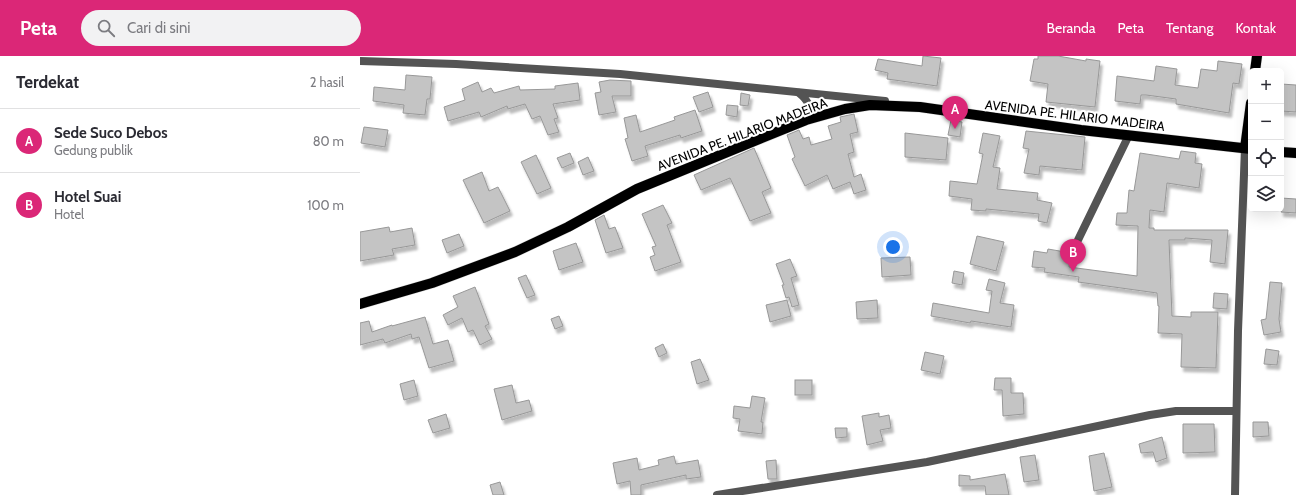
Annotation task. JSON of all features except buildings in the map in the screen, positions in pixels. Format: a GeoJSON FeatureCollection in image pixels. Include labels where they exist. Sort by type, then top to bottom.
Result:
{"type":"FeatureCollection","features":[{"type":"Feature","properties":{"kind":"main road"},"geometry":{"type":"LineString","coordinates":[[1255,68],[1257,56]]}},
{"type":"Feature","properties":{"kind":"main road"},"geometry":{"type":"LineString","coordinates":[[1249,140],[1251,104]]}},
{"type":"Feature","properties":{"kind":"main road","name":"AVENIDA PE. HILARIO MADEIRA"},"geometry":{"type":"LineString","coordinates":[[360,304],[432,283],[515,252],[568,227],[637,189],[806,120],[845,109],[870,105],[920,107],[1248,149]]}},
{"type":"Feature","properties":{"kind":"main road"},"geometry":{"type":"LineString","coordinates":[[1284,152],[1296,153]]}},
{"type":"Feature","properties":{"kind":"street"},"geometry":{"type":"LineString","coordinates":[[360,61],[456,64],[620,74],[799,92],[920,107]]}},
{"type":"Feature","properties":{"kind":"street"},"geometry":{"type":"LineString","coordinates":[[799,92],[808,100],[810,110],[806,120]]}},
{"type":"Feature","properties":{"kind":"street"},"geometry":{"type":"LineString","coordinates":[[1078,240],[1130,135]]}},
{"type":"Feature","properties":{"kind":"street"},"geometry":{"type":"LineString","coordinates":[[1235,495],[1236,411],[1248,149]]}},
{"type":"Feature","properties":{"kind":"street"},"geometry":{"type":"LineString","coordinates":[[717,495],[926,462],[1150,415],[1176,411],[1236,411]]}},
{"type":"Feature","properties":{"kind":"place","name":"Sede Suco Debos"},"geometry":{"type":"Point","coordinates":[955,129]}},
{"type":"Feature","properties":{"kind":"place","name":"Hotel Suai"},"geometry":{"type":"Point","coordinates":[1073,272]}}]}
